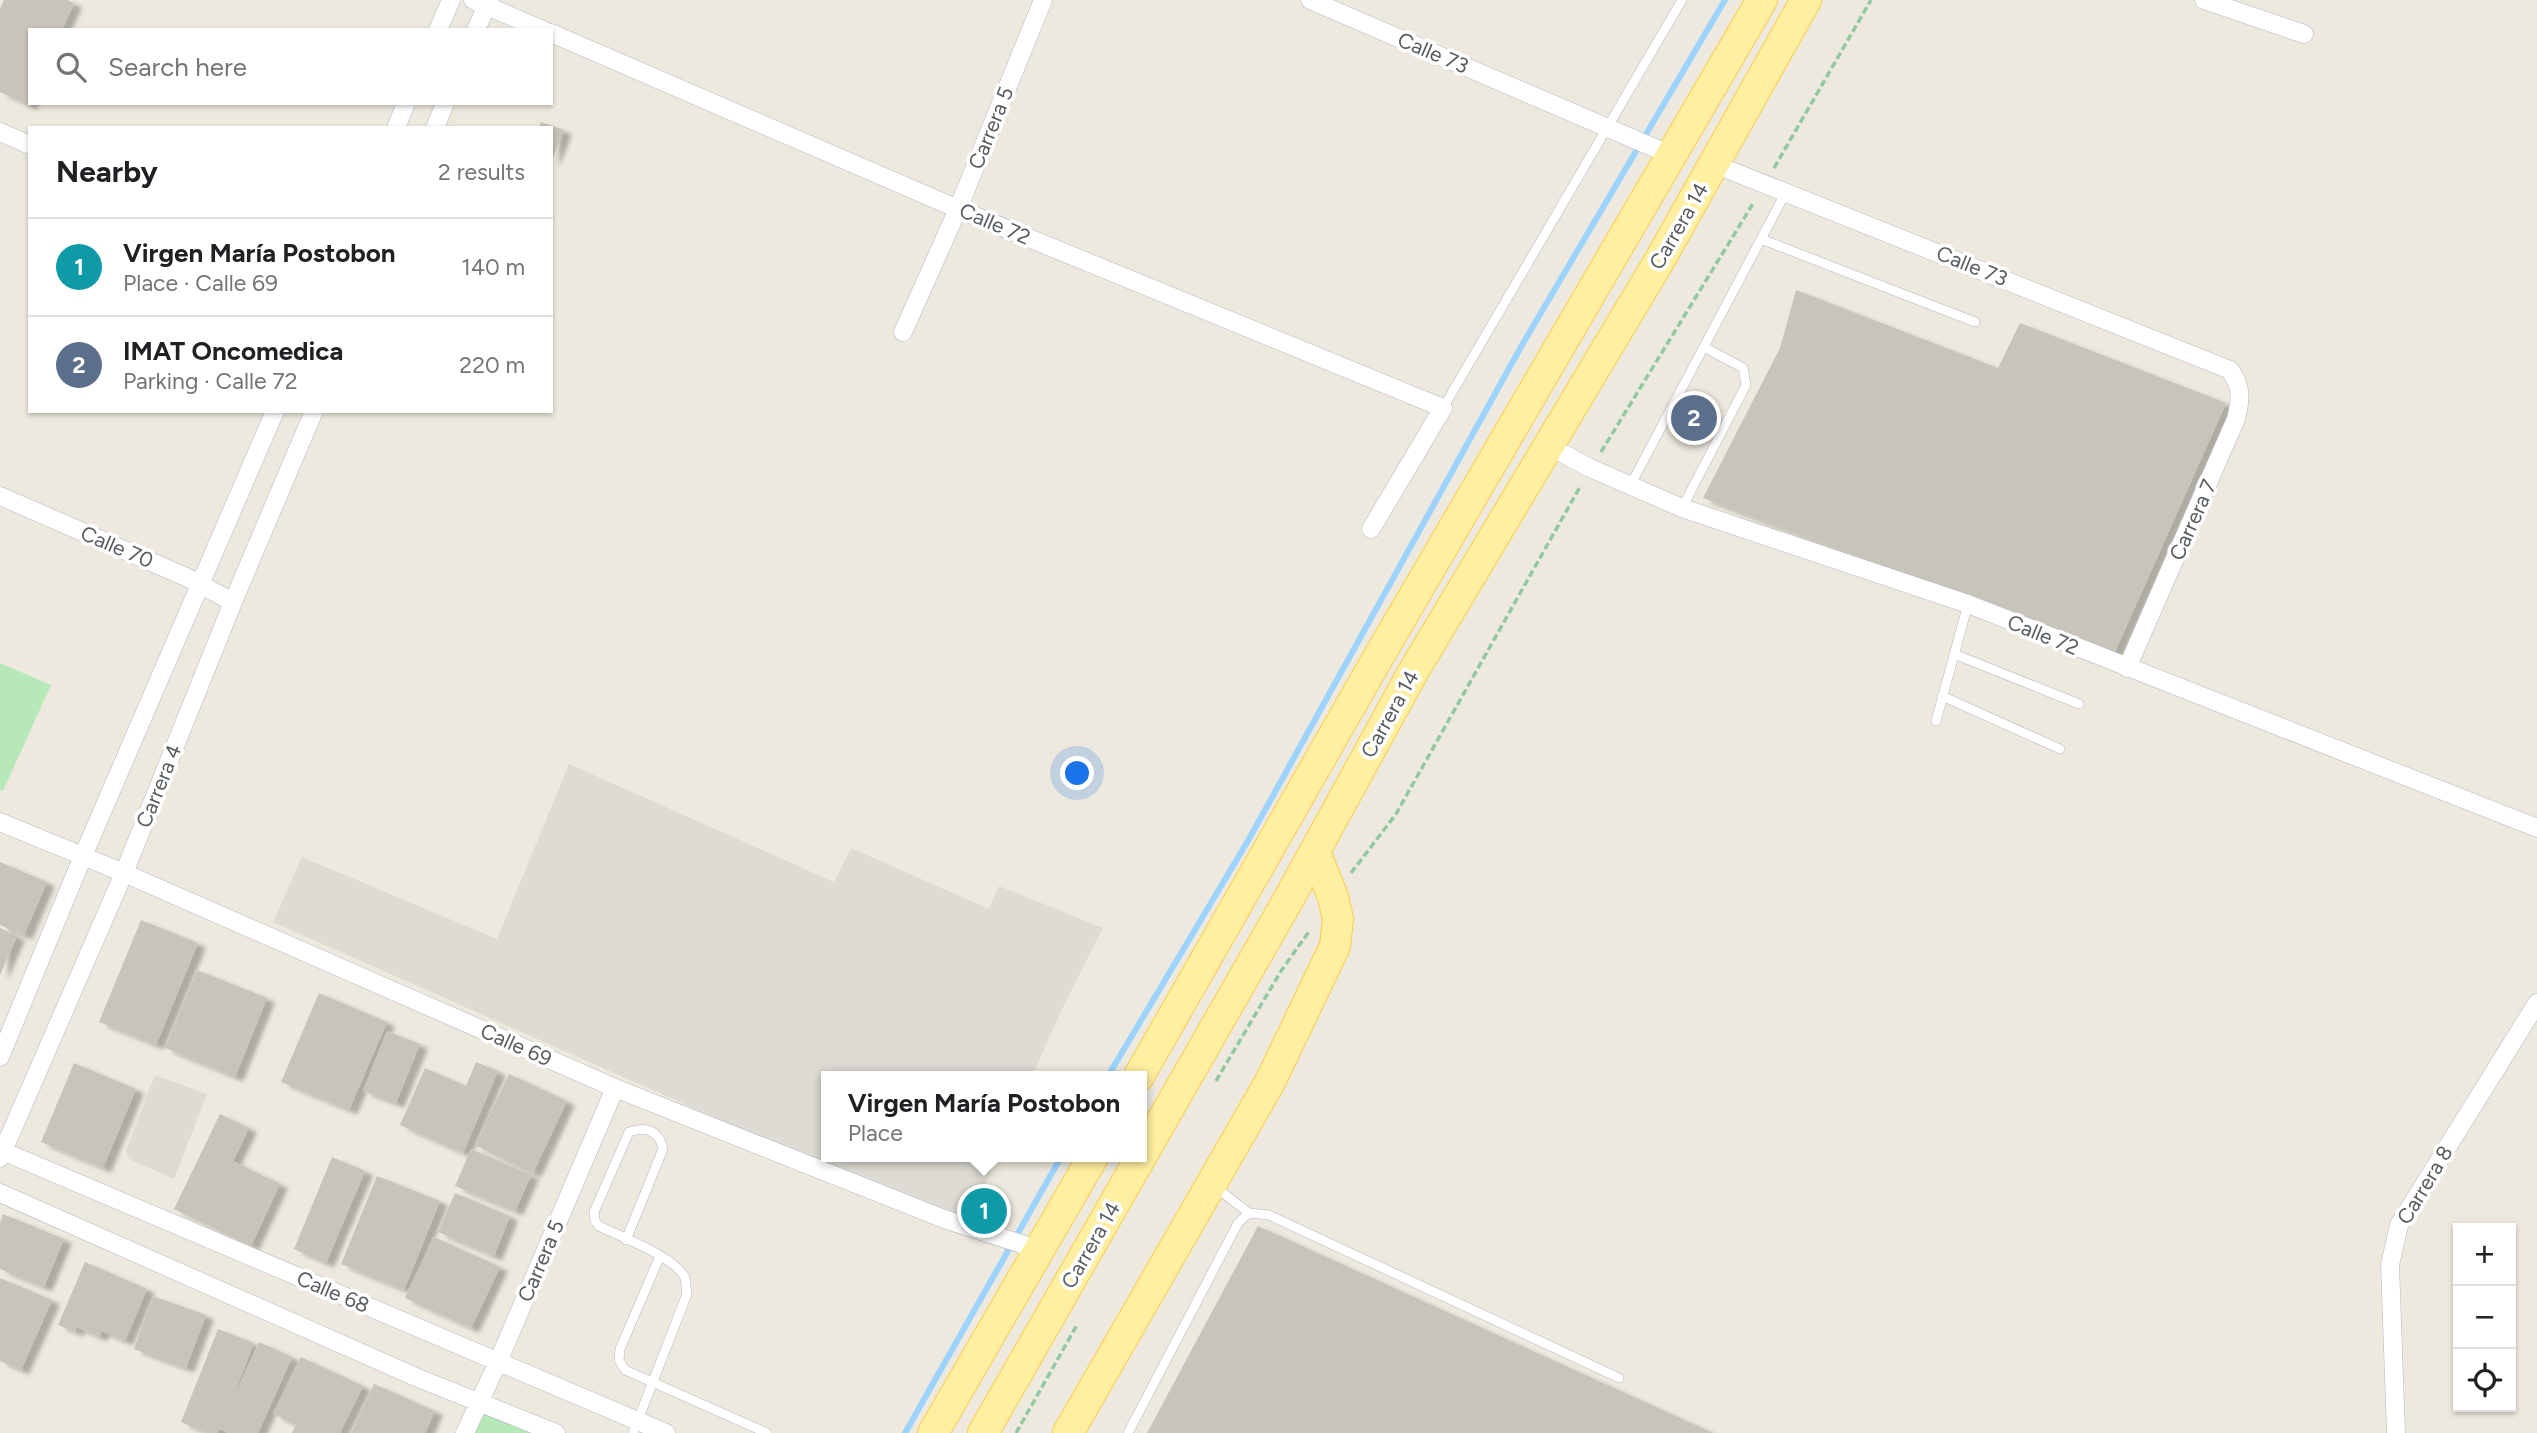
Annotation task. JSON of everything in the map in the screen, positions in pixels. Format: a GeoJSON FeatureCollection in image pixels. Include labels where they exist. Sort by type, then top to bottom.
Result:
{"type":"FeatureCollection","features":[{"type":"Feature","properties":{"kind":"main road","name":"Carrera 14"},"geometry":{"type":"LineString","coordinates":[[1142,1071],[1664,152],[1762,0]]}},
{"type":"Feature","properties":{"kind":"main road","name":"Carrera 14"},"geometry":{"type":"LineString","coordinates":[[1147,1146],[1315,852],[1413,672],[1658,263],[1806,0]]}},
{"type":"Feature","properties":{"kind":"main road"},"geometry":{"type":"LineString","coordinates":[[1073,1429],[1210,1183],[1270,1082],[1335,946],[1338,919],[1333,897],[1315,852]]}},
{"type":"Feature","properties":{"kind":"main road","name":"Carrera 14"},"geometry":{"type":"LineString","coordinates":[[933,1433],[1028,1246],[1089,1162]]}},
{"type":"Feature","properties":{"kind":"main road","name":"Carrera 14"},"geometry":{"type":"LineString","coordinates":[[983,1433],[1138,1162]]}},
{"type":"Feature","properties":{"kind":"street"},"geometry":{"type":"LineString","coordinates":[[439,28],[451,0]]}},
{"type":"Feature","properties":{"kind":"street","name":"Carrera 5"},"geometry":{"type":"LineString","coordinates":[[903,332],[958,209],[1043,0]]}},
{"type":"Feature","properties":{"kind":"street","name":"Calle 73"},"geometry":{"type":"LineString","coordinates":[[1310,0],[1664,152]]}},
{"type":"Feature","properties":{"kind":"street"},"geometry":{"type":"LineString","coordinates":[[2204,0],[2304,34]]}},
{"type":"Feature","properties":{"kind":"street"},"geometry":{"type":"LineString","coordinates":[[476,28],[483,2],[539,28]]}},
{"type":"Feature","properties":{"kind":"street","name":"Calle 72"},"geometry":{"type":"LineString","coordinates":[[553,34],[958,209],[1443,408]]}},
{"type":"Feature","properties":{"kind":"street"},"geometry":{"type":"LineString","coordinates":[[402,126],[407,105]]}},
{"type":"Feature","properties":{"kind":"street"},"geometry":{"type":"LineString","coordinates":[[436,126],[444,105]]}},
{"type":"Feature","properties":{"kind":"street"},"geometry":{"type":"LineString","coordinates":[[0,132],[28,144]]}},
{"type":"Feature","properties":{"kind":"street","name":"Calle 73"},"geometry":{"type":"LineString","coordinates":[[1714,164],[2230,370]]}},
{"type":"Feature","properties":{"kind":"street","name":"Carrera 7"},"geometry":{"type":"LineString","coordinates":[[2127,668],[2236,419],[2241,397],[2239,383],[2230,370]]}},
{"type":"Feature","properties":{"kind":"street"},"geometry":{"type":"LineString","coordinates":[[1371,529],[1443,408]]}},
{"type":"Feature","properties":{"kind":"street","name":"Carrera 4"},"geometry":{"type":"LineString","coordinates":[[0,1058],[83,856],[274,413]]}},
{"type":"Feature","properties":{"kind":"street","name":"Carrera 4"},"geometry":{"type":"LineString","coordinates":[[1,1153],[124,873],[233,602],[313,413]]}},
{"type":"Feature","properties":{"kind":"street","name":"Calle 72"},"geometry":{"type":"LineString","coordinates":[[1549,446],[1590,468],[1682,508],[1968,604],[2537,828]]}},
{"type":"Feature","properties":{"kind":"street","name":"Calle 70"},"geometry":{"type":"LineString","coordinates":[[0,496],[202,584],[233,602]]}},
{"type":"Feature","properties":{"kind":"street","name":"Calle 69"},"geometry":{"type":"LineString","coordinates":[[0,822],[124,873],[615,1088],[944,1219],[1028,1246]]}},
{"type":"Feature","properties":{"kind":"street","name":"Carrera 8"},"geometry":{"type":"LineString","coordinates":[[2396,1433],[2390,1265],[2399,1225],[2537,1003]]}},
{"type":"Feature","properties":{"kind":"street","name":"Carrera 5"},"geometry":{"type":"LineString","coordinates":[[465,1433],[615,1088]]}},
{"type":"Feature","properties":{"kind":"street","name":"Calle 68"},"geometry":{"type":"LineString","coordinates":[[1,1153],[498,1362],[635,1427],[666,1433]]}},
{"type":"Feature","properties":{"kind":"street","name":"Calle 68"},"geometry":{"type":"LineString","coordinates":[[0,1193],[418,1378],[556,1433]]}},
{"type":"Feature","properties":{"kind":"lane"},"geometry":{"type":"LineString","coordinates":[[1443,408],[1616,131],[1682,0]]}},
{"type":"Feature","properties":{"kind":"lane"},"geometry":{"type":"LineString","coordinates":[[1630,486],[1786,191]]}},
{"type":"Feature","properties":{"kind":"lane"},"geometry":{"type":"LineString","coordinates":[[1761,239],[1975,322]]}},
{"type":"Feature","properties":{"kind":"lane"},"geometry":{"type":"LineString","coordinates":[[1682,508],[1746,385],[1743,368],[1704,346]]}},
{"type":"Feature","properties":{"kind":"lane"},"geometry":{"type":"LineString","coordinates":[[1936,721],[1968,604]]}},
{"type":"Feature","properties":{"kind":"lane"},"geometry":{"type":"LineString","coordinates":[[1954,654],[2079,704]]}},
{"type":"Feature","properties":{"kind":"lane"},"geometry":{"type":"LineString","coordinates":[[1942,696],[2060,749]]}},
{"type":"Feature","properties":{"kind":"lane"},"geometry":{"type":"LineString","coordinates":[[626,1240],[663,1149],[661,1139],[652,1130],[640,1128],[629,1132],[594,1213],[599,1226],[626,1240],[660,1256],[676,1267],[684,1277],[687,1294],[635,1427]]}},
{"type":"Feature","properties":{"kind":"lane"},"geometry":{"type":"LineString","coordinates":[[1210,1183],[1249,1213],[1269,1215],[1619,1378]]}},
{"type":"Feature","properties":{"kind":"lane"},"geometry":{"type":"LineString","coordinates":[[1128,1433],[1238,1223],[1249,1213]]}},
{"type":"Feature","properties":{"kind":"lane"},"geometry":{"type":"LineString","coordinates":[[660,1256],[620,1349],[619,1360],[625,1370],[652,1384],[766,1433]]}},
{"type":"Feature","properties":{"kind":"path"},"geometry":{"type":"LineString","coordinates":[[1333,897],[1395,814],[1590,468],[1765,183],[1871,0]]}},
{"type":"Feature","properties":{"kind":"path"},"geometry":{"type":"LineString","coordinates":[[1213,1087],[1281,971],[1311,929]]}},
{"type":"Feature","properties":{"kind":"path"},"geometry":{"type":"LineString","coordinates":[[1016,1433],[1077,1324]]}},
{"type":"Feature","properties":{"kind":"shaded area"},"geometry":{"type":"Polygon","coordinates":[[[569,764],[834,882],[851,848],[989,909],[999,886],[1103,928],[1034,1071],[821,1071],[821,1162],[995,1162],[978,1200],[944,1219],[273,922],[302,857],[497,939],[569,764]]]}},
{"type":"Feature","properties":{"kind":"shaded area"},"geometry":{"type":"Polygon","coordinates":[[[155,1075],[207,1094],[174,1179],[129,1159],[126,1151],[155,1075]]]}},
{"type":"Feature","properties":{"kind":"green space"},"geometry":{"type":"Polygon","coordinates":[[[0,663],[51,685],[3,791],[0,790],[0,663]]]}},
{"type":"Feature","properties":{"kind":"green space"},"geometry":{"type":"Polygon","coordinates":[[[479,1403],[556,1433],[465,1433],[479,1403]]]}},
{"type":"Feature","properties":{"kind":"building"},"geometry":{"type":"Polygon","coordinates":[[[4,0],[67,0],[74,3],[63,28],[28,28],[28,104],[0,92],[0,9],[4,0]]]}},
{"type":"Feature","properties":{"kind":"building"},"geometry":{"type":"Polygon","coordinates":[[[553,126],[564,130],[553,158],[553,126]]]}},
{"type":"Feature","properties":{"kind":"building"},"geometry":{"type":"Polygon","coordinates":[[[1796,290],[1998,368],[2020,323],[2226,403],[2114,654],[1703,498],[1780,348],[1796,290]]]}},
{"type":"Feature","properties":{"kind":"building"},"geometry":{"type":"Polygon","coordinates":[[[0,862],[47,882],[24,935],[0,925],[0,862]]]}},
{"type":"Feature","properties":{"kind":"building"},"geometry":{"type":"Polygon","coordinates":[[[141,920],[198,943],[156,1045],[99,1022],[141,920]]]}},
{"type":"Feature","properties":{"kind":"building"},"geometry":{"type":"Polygon","coordinates":[[[0,928],[17,936],[0,975],[0,928]]]}},
{"type":"Feature","properties":{"kind":"building"},"geometry":{"type":"Polygon","coordinates":[[[197,970],[267,998],[235,1077],[165,1048],[197,970]]]}},
{"type":"Feature","properties":{"kind":"building"},"geometry":{"type":"Polygon","coordinates":[[[319,993],[387,1022],[349,1110],[281,1082],[319,993]]]}},
{"type":"Feature","properties":{"kind":"building"},"geometry":{"type":"Polygon","coordinates":[[[387,1031],[420,1044],[396,1103],[363,1091],[387,1031]]]}},
{"type":"Feature","properties":{"kind":"building"},"geometry":{"type":"Polygon","coordinates":[[[476,1062],[498,1071],[463,1153],[400,1125],[425,1068],[466,1086],[476,1062]]]}},
{"type":"Feature","properties":{"kind":"building"},"geometry":{"type":"Polygon","coordinates":[[[74,1063],[136,1089],[103,1168],[41,1142],[74,1063]]]}},
{"type":"Feature","properties":{"kind":"building"},"geometry":{"type":"Polygon","coordinates":[[[509,1074],[567,1101],[533,1173],[475,1145],[509,1074]]]}},
{"type":"Feature","properties":{"kind":"building"},"geometry":{"type":"Polygon","coordinates":[[[220,1114],[249,1128],[233,1161],[280,1184],[251,1246],[174,1209],[220,1114]]]}},
{"type":"Feature","properties":{"kind":"building"},"geometry":{"type":"Polygon","coordinates":[[[471,1149],[531,1175],[515,1211],[455,1186],[471,1149]]]}},
{"type":"Feature","properties":{"kind":"building"},"geometry":{"type":"Polygon","coordinates":[[[332,1157],[365,1171],[326,1263],[294,1249],[332,1157]]]}},
{"type":"Feature","properties":{"kind":"building"},"geometry":{"type":"Polygon","coordinates":[[[377,1176],[440,1201],[404,1290],[341,1264],[377,1176]]]}},
{"type":"Feature","properties":{"kind":"building"},"geometry":{"type":"Polygon","coordinates":[[[455,1193],[510,1216],[494,1256],[438,1232],[455,1193]]]}},
{"type":"Feature","properties":{"kind":"building"},"geometry":{"type":"Polygon","coordinates":[[[3,1214],[64,1239],[44,1287],[0,1269],[0,1223],[3,1214]]]}},
{"type":"Feature","properties":{"kind":"building"},"geometry":{"type":"Polygon","coordinates":[[[1258,1226],[1713,1433],[1147,1433],[1258,1226]]]}},
{"type":"Feature","properties":{"kind":"building"},"geometry":{"type":"Polygon","coordinates":[[[434,1237],[500,1267],[471,1328],[405,1298],[434,1237]]]}},
{"type":"Feature","properties":{"kind":"building"},"geometry":{"type":"Polygon","coordinates":[[[85,1262],[147,1289],[125,1341],[102,1331],[99,1337],[77,1327],[75,1332],[58,1325],[85,1262]]]}},
{"type":"Feature","properties":{"kind":"building"},"geometry":{"type":"Polygon","coordinates":[[[0,1278],[52,1300],[21,1370],[0,1361],[0,1278]]]}},
{"type":"Feature","properties":{"kind":"building"},"geometry":{"type":"Polygon","coordinates":[[[153,1296],[206,1315],[186,1368],[134,1349],[153,1296]]]}},
{"type":"Feature","properties":{"kind":"building"},"geometry":{"type":"Polygon","coordinates":[[[218,1329],[254,1343],[227,1412],[259,1342],[292,1357],[258,1433],[229,1433],[220,1429],[217,1433],[208,1433],[181,1422],[218,1329]]]}},
{"type":"Feature","properties":{"kind":"building"},"geometry":{"type":"Polygon","coordinates":[[[301,1357],[363,1386],[340,1433],[292,1433],[296,1425],[273,1414],[301,1357]]]}},
{"type":"Feature","properties":{"kind":"building"},"geometry":{"type":"Polygon","coordinates":[[[374,1384],[435,1411],[425,1433],[351,1433],[374,1384]]]}},
{"type":"Feature","properties":{"kind":"waterway"},"geometry":{"type":"LineString","coordinates":[[1111,1071],[1249,839],[1522,345],[1725,0]]}},
{"type":"Feature","properties":{"kind":"waterway"},"geometry":{"type":"LineString","coordinates":[[905,1433],[1058,1162]]}},
{"type":"Feature","properties":{"kind":"place","name":"IMAT Oncomedica"},"geometry":{"type":"Point","coordinates":[1694,418]}},
{"type":"Feature","properties":{"kind":"place","name":"Virgen María Postobon"},"geometry":{"type":"Point","coordinates":[984,1211]}}]}
